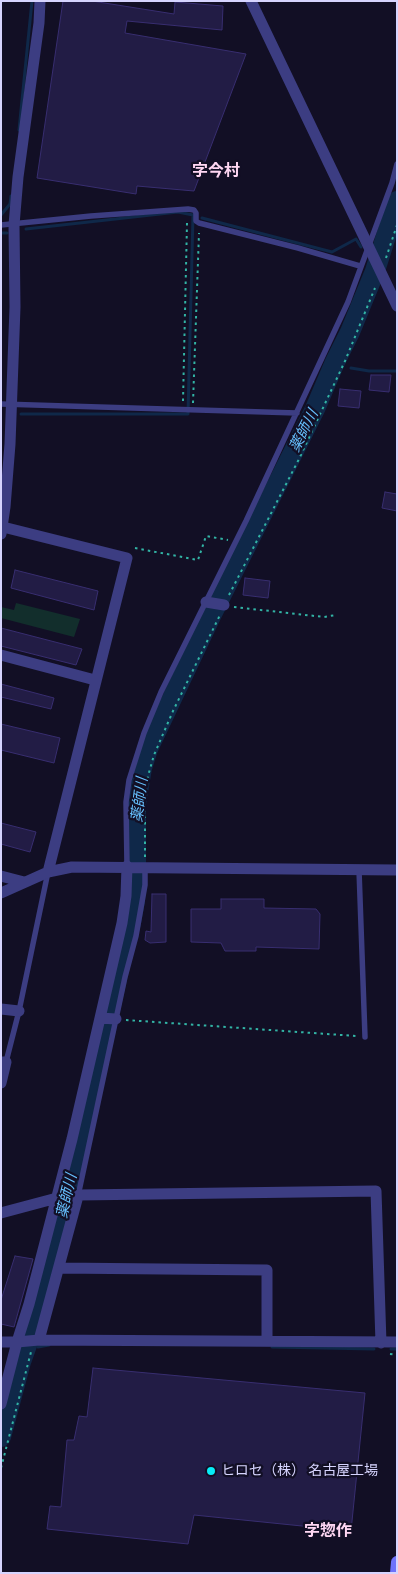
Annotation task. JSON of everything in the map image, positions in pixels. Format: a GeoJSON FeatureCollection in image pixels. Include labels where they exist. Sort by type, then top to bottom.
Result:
{"type":"FeatureCollection","features":[{"type":"Feature","properties":{"kind":"street"},"geometry":{"type":"LineString","coordinates":[[40,1],[39,23],[18,177],[14,225],[15,307],[6,404],[10,444],[2,531],[127,558],[48,872]]}},
{"type":"Feature","properties":{"kind":"street"},"geometry":{"type":"LineString","coordinates":[[251,1],[397,306]]}},
{"type":"Feature","properties":{"kind":"street"},"geometry":{"type":"LineString","coordinates":[[206,602],[224,605]]}},
{"type":"Feature","properties":{"kind":"street"},"geometry":{"type":"LineString","coordinates":[[1,655],[95,680]]}},
{"type":"Feature","properties":{"kind":"street"},"geometry":{"type":"LineString","coordinates":[[1,1404],[17,1342],[30,1304],[100,1018],[124,910],[128,866]]}},
{"type":"Feature","properties":{"kind":"street"},"geometry":{"type":"LineString","coordinates":[[1,893],[48,872],[72,867],[128,866],[397,870]]}},
{"type":"Feature","properties":{"kind":"street"},"geometry":{"type":"LineString","coordinates":[[1,876],[24,882]]}},
{"type":"Feature","properties":{"kind":"street"},"geometry":{"type":"LineString","coordinates":[[1,1009],[19,1010]]}},
{"type":"Feature","properties":{"kind":"street"},"geometry":{"type":"LineString","coordinates":[[100,1018],[116,1019]]}},
{"type":"Feature","properties":{"kind":"street"},"geometry":{"type":"LineString","coordinates":[[1,1083],[4,1062]]}},
{"type":"Feature","properties":{"kind":"street"},"geometry":{"type":"LineString","coordinates":[[39,1340],[78,1196],[376,1191],[381,1343]]}},
{"type":"Feature","properties":{"kind":"street"},"geometry":{"type":"LineString","coordinates":[[1,1213],[57,1198]]}},
{"type":"Feature","properties":{"kind":"street"},"geometry":{"type":"LineString","coordinates":[[59,1268],[267,1270],[267,1341]]}},
{"type":"Feature","properties":{"kind":"street"},"geometry":{"type":"LineString","coordinates":[[1,1342],[39,1340],[397,1342]]}},
{"type":"Feature","properties":{"kind":"street"},"geometry":{"type":"LineString","coordinates":[[396,1573],[397,1562]]}},
{"type":"Feature","properties":{"kind":"lane"},"geometry":{"type":"LineString","coordinates":[[128,866],[126,802],[129,780],[144,733],[348,302],[392,183],[397,164]]}},
{"type":"Feature","properties":{"kind":"lane"},"geometry":{"type":"LineString","coordinates":[[1,225],[188,209],[194,210],[196,221],[199,223],[360,266]]}},
{"type":"Feature","properties":{"kind":"lane"},"geometry":{"type":"LineString","coordinates":[[6,404],[297,412]]}},
{"type":"Feature","properties":{"kind":"lane"},"geometry":{"type":"LineString","coordinates":[[78,1196],[142,904],[145,867]]}},
{"type":"Feature","properties":{"kind":"lane"},"geometry":{"type":"LineString","coordinates":[[359,870],[364,1037]]}},
{"type":"Feature","properties":{"kind":"lane"},"geometry":{"type":"LineString","coordinates":[[4,1062],[19,1010],[48,872]]}},
{"type":"Feature","properties":{"kind":"path"},"geometry":{"type":"LineString","coordinates":[[184,408],[187,220]]}},
{"type":"Feature","properties":{"kind":"path"},"geometry":{"type":"LineString","coordinates":[[193,409],[199,223]]}},
{"type":"Feature","properties":{"kind":"path"},"geometry":{"type":"LineString","coordinates":[[145,867],[144,800],[154,755],[224,605],[299,459],[345,361],[381,273],[397,225]]}},
{"type":"Feature","properties":{"kind":"path"},"geometry":{"type":"LineString","coordinates":[[122,557],[126,550],[130,548],[198,560],[206,536],[235,542]]}},
{"type":"Feature","properties":{"kind":"path"},"geometry":{"type":"LineString","coordinates":[[224,605],[324,617],[336,615]]}},
{"type":"Feature","properties":{"kind":"path"},"geometry":{"type":"LineString","coordinates":[[116,1019],[364,1037]]}},
{"type":"Feature","properties":{"kind":"path"},"geometry":{"type":"LineString","coordinates":[[1,1468],[33,1346],[39,1340]]}},
{"type":"Feature","properties":{"kind":"green space"},"geometry":{"type":"Polygon","coordinates":[[[16,603],[80,619],[74,637],[1,618],[1,607],[14,610],[16,603]]]}},
{"type":"Feature","properties":{"kind":"building"},"geometry":{"type":"Polygon","coordinates":[[[63,1],[92,1],[174,14],[175,2],[223,6],[222,30],[127,21],[125,33],[246,54],[194,191],[137,186],[136,194],[37,178],[63,1]]]}},
{"type":"Feature","properties":{"kind":"building"},"geometry":{"type":"Polygon","coordinates":[[[371,375],[391,375],[389,392],[369,390],[371,375]]]}},
{"type":"Feature","properties":{"kind":"building"},"geometry":{"type":"Polygon","coordinates":[[[340,389],[361,391],[359,408],[338,406],[340,389]]]}},
{"type":"Feature","properties":{"kind":"building"},"geometry":{"type":"Polygon","coordinates":[[[385,492],[397,494],[397,511],[382,508],[385,492]]]}},
{"type":"Feature","properties":{"kind":"building"},"geometry":{"type":"Polygon","coordinates":[[[15,570],[98,591],[94,610],[11,588],[15,570]]]}},
{"type":"Feature","properties":{"kind":"building"},"geometry":{"type":"Polygon","coordinates":[[[245,578],[270,581],[268,598],[243,595],[245,578]]]}},
{"type":"Feature","properties":{"kind":"building"},"geometry":{"type":"Polygon","coordinates":[[[1,628],[82,649],[76,665],[1,646],[1,628]]]}},
{"type":"Feature","properties":{"kind":"building"},"geometry":{"type":"Polygon","coordinates":[[[1,684],[54,698],[51,709],[1,697],[1,684]]]}},
{"type":"Feature","properties":{"kind":"building"},"geometry":{"type":"Polygon","coordinates":[[[1,724],[60,738],[54,763],[1,750],[1,724]]]}},
{"type":"Feature","properties":{"kind":"building"},"geometry":{"type":"Polygon","coordinates":[[[1,823],[36,832],[30,852],[1,844],[1,823]]]}},
{"type":"Feature","properties":{"kind":"building"},"geometry":{"type":"Polygon","coordinates":[[[152,894],[166,894],[166,942],[150,943],[145,940],[146,931],[151,932],[152,894]]]}},
{"type":"Feature","properties":{"kind":"building"},"geometry":{"type":"Polygon","coordinates":[[[221,899],[264,899],[264,908],[316,909],[320,914],[319,949],[256,947],[256,951],[225,951],[221,943],[191,942],[191,909],[221,909],[221,899]]]}},
{"type":"Feature","properties":{"kind":"building"},"geometry":{"type":"Polygon","coordinates":[[[15,1256],[33,1259],[14,1327],[1,1324],[1,1300],[15,1256]]]}},
{"type":"Feature","properties":{"kind":"building","name":"ヒロセ（株） 名古屋工場"},"geometry":{"type":"Polygon","coordinates":[[[93,1368],[365,1393],[351,1531],[194,1515],[188,1544],[47,1529],[50,1506],[61,1507],[67,1440],[74,1440],[79,1416],[87,1417],[93,1368]]]}},
{"type":"Feature","properties":{"kind":"waterway"},"geometry":{"type":"LineString","coordinates":[[19,130],[32,1]]}},
{"type":"Feature","properties":{"kind":"waterway"},"geometry":{"type":"LineString","coordinates":[[1,215],[10,204],[11,196]]}},
{"type":"Feature","properties":{"kind":"waterway","name":"薬師川"},"geometry":{"type":"LineString","coordinates":[[1,1437],[21,1362],[37,1317],[78,1156],[131,923],[136,881],[136,804],[142,768],[148,749],[212,614],[315,409],[350,332],[375,271],[397,201]]}},
{"type":"Feature","properties":{"kind":"waterway"},"geometry":{"type":"LineString","coordinates":[[26,229],[178,212],[193,215]]}},
{"type":"Feature","properties":{"kind":"waterway"},"geometry":{"type":"LineString","coordinates":[[21,414],[188,414],[193,215]]}},
{"type":"Feature","properties":{"kind":"waterway"},"geometry":{"type":"LineString","coordinates":[[202,218],[332,252],[356,239],[361,247]]}},
{"type":"Feature","properties":{"kind":"waterway"},"geometry":{"type":"LineString","coordinates":[[1,233],[7,233]]}},
{"type":"Feature","properties":{"kind":"waterway","name":"薬師川"},"geometry":{"type":"LineString","coordinates":[[335,362],[340,364]]}},
{"type":"Feature","properties":{"kind":"waterway"},"geometry":{"type":"LineString","coordinates":[[351,368],[369,371],[397,371]]}},
{"type":"Feature","properties":{"kind":"waterway"},"geometry":{"type":"LineString","coordinates":[[38,1347],[49,1345]]}},
{"type":"Feature","properties":{"kind":"waterway"},"geometry":{"type":"LineString","coordinates":[[272,1347],[374,1349]]}},
{"type":"Feature","properties":{"kind":"waterway"},"geometry":{"type":"LineString","coordinates":[[391,1349],[397,1349]]}},
{"type":"Feature","properties":{"kind":"place","name":"ヒロセ（株） 名古屋工場"},"geometry":{"type":"Point","coordinates":[211,1471]}},
{"type":"Feature","properties":{"kind":"district","name":"字今村"},"geometry":{"type":"Point","coordinates":[216,171]}},
{"type":"Feature","properties":{"kind":"district","name":"字惣作"},"geometry":{"type":"Point","coordinates":[328,1531]}}]}
